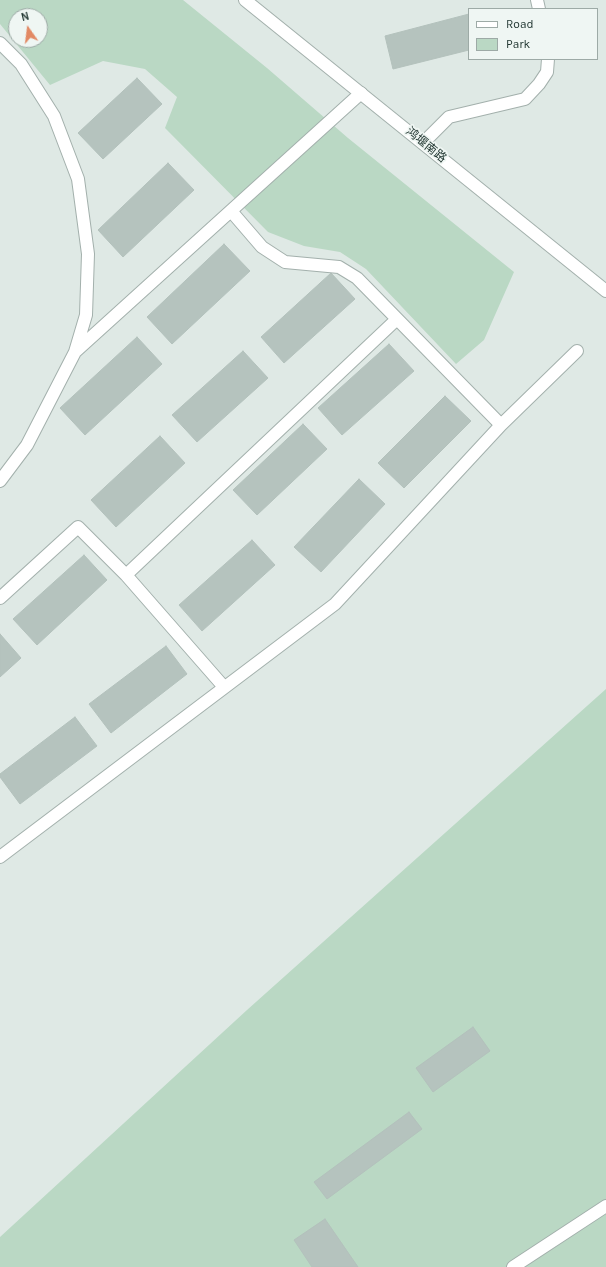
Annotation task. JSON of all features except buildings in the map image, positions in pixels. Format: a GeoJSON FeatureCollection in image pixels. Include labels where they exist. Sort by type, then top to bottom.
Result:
{"type":"FeatureCollection","features":[{"type":"Feature","properties":{"kind":"street","name":"鸿堰南路"},"geometry":{"type":"LineString","coordinates":[[245,0],[606,291]]}},
{"type":"Feature","properties":{"kind":"street"},"geometry":{"type":"LineString","coordinates":[[0,43],[21,64],[54,116],[78,179],[88,254],[86,314],[75,352],[27,445],[0,481]]}},
{"type":"Feature","properties":{"kind":"street"},"geometry":{"type":"LineString","coordinates":[[423,143],[449,117],[525,99],[539,84],[547,72],[548,60]]}},
{"type":"Feature","properties":{"kind":"street"},"geometry":{"type":"LineString","coordinates":[[75,352],[361,93]]}},
{"type":"Feature","properties":{"kind":"street"},"geometry":{"type":"LineString","coordinates":[[231,211],[262,248],[285,262],[339,267],[357,278],[501,425]]}},
{"type":"Feature","properties":{"kind":"street"},"geometry":{"type":"LineString","coordinates":[[126,575],[397,319]]}},
{"type":"Feature","properties":{"kind":"street"},"geometry":{"type":"LineString","coordinates":[[0,857],[335,604],[501,425],[577,351]]}},
{"type":"Feature","properties":{"kind":"street"},"geometry":{"type":"LineString","coordinates":[[0,598],[78,527],[126,575],[224,687]]}},
{"type":"Feature","properties":{"kind":"street"},"geometry":{"type":"LineString","coordinates":[[513,1267],[606,1206]]}},
{"type":"Feature","properties":{"kind":"green space"},"geometry":{"type":"Polygon","coordinates":[[[0,0],[183,0],[267,68],[348,138],[514,272],[484,340],[456,364],[366,269],[340,252],[304,246],[268,232],[165,128],[177,97],[145,69],[103,61],[50,85],[20,48],[48,48],[48,8],[8,8],[8,34],[0,24],[0,0]]]}},
{"type":"Feature","properties":{"kind":"green space"},"geometry":{"type":"Polygon","coordinates":[[[606,689],[606,1267],[0,1267],[0,1237],[247,1010],[606,689]]]}}]}
